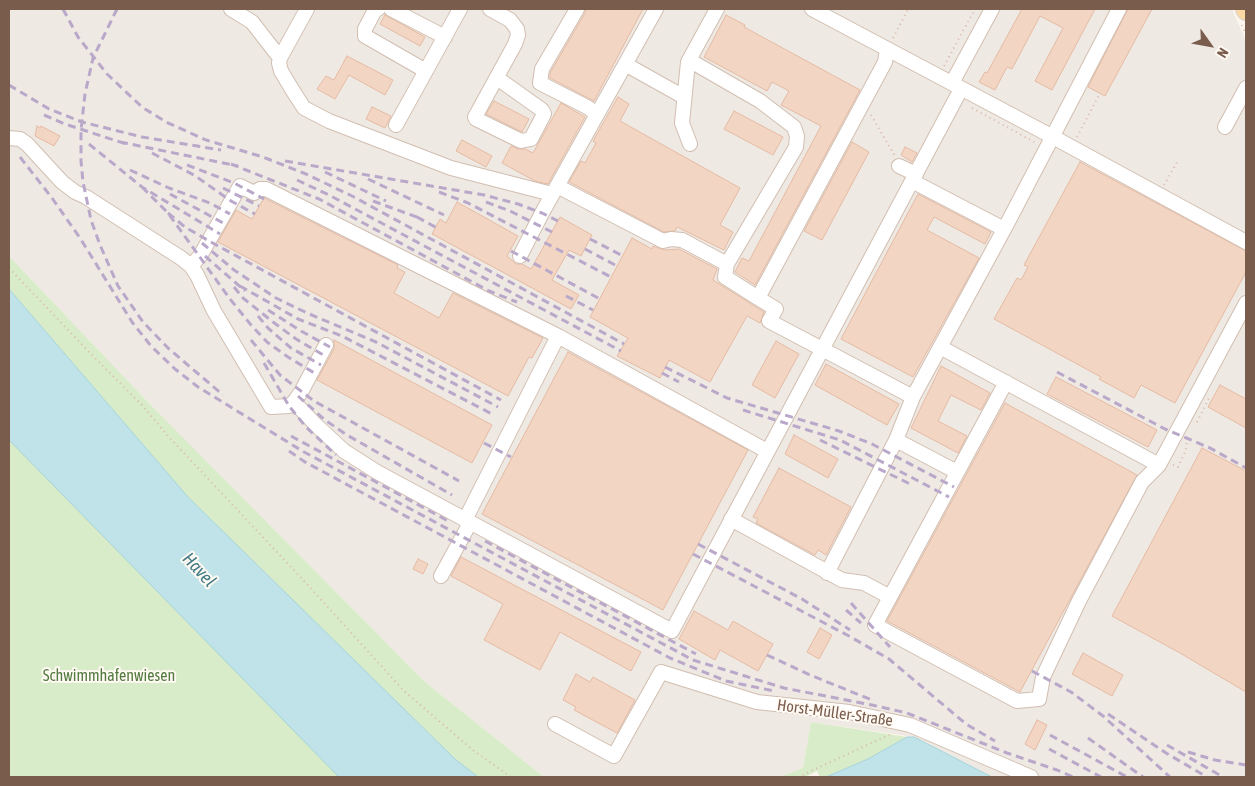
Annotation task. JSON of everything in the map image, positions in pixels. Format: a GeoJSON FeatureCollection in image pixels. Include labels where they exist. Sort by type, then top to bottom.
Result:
{"type":"FeatureCollection","features":[{"type":"Feature","properties":{"kind":"street"},"geometry":{"type":"LineString","coordinates":[[232,9],[252,22],[280,58]]}},
{"type":"Feature","properties":{"kind":"street"},"geometry":{"type":"LineString","coordinates":[[307,9],[280,58],[281,71],[304,108],[329,121],[451,168],[554,190],[663,241],[671,239],[682,240],[727,264]]}},
{"type":"Feature","properties":{"kind":"street"},"geometry":{"type":"LineString","coordinates":[[378,9],[375,10],[365,29],[365,36],[426,71]]}},
{"type":"Feature","properties":{"kind":"street"},"geometry":{"type":"LineString","coordinates":[[391,9],[445,37]]}},
{"type":"Feature","properties":{"kind":"street"},"geometry":{"type":"LineString","coordinates":[[396,126],[460,9]]}},
{"type":"Feature","properties":{"kind":"street"},"geometry":{"type":"LineString","coordinates":[[490,9],[515,24],[518,35],[516,44],[475,117],[521,141],[531,139],[544,114],[542,110],[497,78]]}},
{"type":"Feature","properties":{"kind":"street"},"geometry":{"type":"LineString","coordinates":[[576,9],[542,69],[540,83],[597,114]]}},
{"type":"Feature","properties":{"kind":"street"},"geometry":{"type":"LineString","coordinates":[[520,256],[554,190],[656,9]]}},
{"type":"Feature","properties":{"kind":"street"},"geometry":{"type":"LineString","coordinates":[[690,144],[682,123],[689,60],[717,9]]}},
{"type":"Feature","properties":{"kind":"street"},"geometry":{"type":"LineString","coordinates":[[812,9],[1246,242]]}},
{"type":"Feature","properties":{"kind":"street"},"geometry":{"type":"LineString","coordinates":[[294,402],[316,426],[344,451],[377,472],[672,631],[914,178],[992,9]]}},
{"type":"Feature","properties":{"kind":"street"},"geometry":{"type":"LineString","coordinates":[[827,573],[896,440],[913,397],[1053,137],[1119,9]]}},
{"type":"Feature","properties":{"kind":"street"},"geometry":{"type":"LineString","coordinates":[[758,298],[885,62],[887,49]]}},
{"type":"Feature","properties":{"kind":"street"},"geometry":{"type":"LineString","coordinates":[[689,60],[760,101],[794,127],[797,136],[796,147],[727,264],[725,277],[776,309],[769,321],[913,397]]}},
{"type":"Feature","properties":{"kind":"street"},"geometry":{"type":"LineString","coordinates":[[625,64],[684,97]]}},
{"type":"Feature","properties":{"kind":"street"},"geometry":{"type":"LineString","coordinates":[[1225,127],[1246,88]]}},
{"type":"Feature","properties":{"kind":"street"},"geometry":{"type":"LineString","coordinates":[[9,138],[20,139],[38,154],[62,182],[76,192],[191,266],[197,274],[214,311],[271,407],[289,406],[294,402],[302,392],[326,345]]}},
{"type":"Feature","properties":{"kind":"street"},"geometry":{"type":"LineString","coordinates":[[897,161],[914,178],[1004,229]]}},
{"type":"Feature","properties":{"kind":"street"},"geometry":{"type":"LineString","coordinates":[[191,266],[200,256],[240,186],[254,194],[260,189],[266,189],[558,336],[767,451]]}},
{"type":"Feature","properties":{"kind":"street"},"geometry":{"type":"LineString","coordinates":[[1006,382],[875,624],[1017,701],[1039,699],[1043,677],[1079,601],[1142,482],[1160,462],[1246,303]]}},
{"type":"Feature","properties":{"kind":"street"},"geometry":{"type":"LineString","coordinates":[[441,576],[558,336]]}},
{"type":"Feature","properties":{"kind":"street"},"geometry":{"type":"LineString","coordinates":[[940,347],[1160,462]]}},
{"type":"Feature","properties":{"kind":"street"},"geometry":{"type":"LineString","coordinates":[[896,440],[957,472]]}},
{"type":"Feature","properties":{"kind":"street"},"geometry":{"type":"LineString","coordinates":[[731,519],[827,573],[842,580],[864,582],[890,596]]}},
{"type":"Feature","properties":{"kind":"street","name":"Horst-Müller-Straße"},"geometry":{"type":"LineString","coordinates":[[555,724],[614,756],[661,672],[757,702],[848,712],[910,725],[1031,777]]}},
{"type":"Feature","properties":{"kind":"path"},"geometry":{"type":"LineString","coordinates":[[887,49],[908,9]]}},
{"type":"Feature","properties":{"kind":"path"},"geometry":{"type":"LineString","coordinates":[[938,76],[975,9]]}},
{"type":"Feature","properties":{"kind":"path"},"geometry":{"type":"LineString","coordinates":[[870,113],[897,161]]}},
{"type":"Feature","properties":{"kind":"path"},"geometry":{"type":"LineString","coordinates":[[1159,195],[1179,159]]}},
{"type":"Feature","properties":{"kind":"path"},"geometry":{"type":"LineString","coordinates":[[9,268],[142,405],[168,436],[404,691],[474,751],[511,777]]}},
{"type":"Feature","properties":{"kind":"path"},"geometry":{"type":"LineString","coordinates":[[1197,422],[1211,396],[1199,390]]}},
{"type":"Feature","properties":{"kind":"path"},"geometry":{"type":"LineString","coordinates":[[1160,462],[1178,467],[1186,450],[1187,439]]}},
{"type":"Feature","properties":{"kind":"path"},"geometry":{"type":"LineString","coordinates":[[798,777],[887,736]]}},
{"type":"Feature","properties":{"kind":"shaded area"},"geometry":{"type":"Polygon","coordinates":[[[9,9],[1232,9],[1246,41],[1246,777],[992,777],[914,737],[811,722],[803,768],[779,777],[544,777],[425,682],[146,400],[9,256],[9,9]]]}},
{"type":"Feature","properties":{"kind":"green space"},"geometry":{"type":"Polygon","coordinates":[[[9,256],[146,400],[425,682],[544,777],[478,777],[455,759],[188,497],[9,289],[9,256]]]}},
{"type":"Feature","properties":{"kind":"green space","name":"Schwimmhafenwiesen"},"geometry":{"type":"Polygon","coordinates":[[[9,423],[351,777],[9,777],[9,423]]]}},
{"type":"Feature","properties":{"kind":"green space"},"geometry":{"type":"Polygon","coordinates":[[[811,722],[907,737],[868,759],[826,777],[820,777],[817,771],[805,777],[779,777],[803,768],[811,722]]]}},
{"type":"Feature","properties":{"kind":"water","name":"Havel"},"geometry":{"type":"Polygon","coordinates":[[[9,289],[188,497],[455,759],[478,777],[339,777],[9,440],[9,289]]]}},
{"type":"Feature","properties":{"kind":"water"},"geometry":{"type":"Polygon","coordinates":[[[907,737],[914,737],[992,777],[826,777],[868,759],[907,737]]]}},
{"type":"Feature","properties":{"kind":"building"},"geometry":{"type":"Polygon","coordinates":[[[586,9],[643,9],[594,101],[550,78],[550,73],[586,9]]]}},
{"type":"Feature","properties":{"kind":"building"},"geometry":{"type":"Polygon","coordinates":[[[1022,9],[1095,9],[1052,90],[1035,81],[1063,28],[1040,16],[1012,69],[1007,67],[995,90],[979,82],[985,72],[987,73],[1022,9]]]}},
{"type":"Feature","properties":{"kind":"building"},"geometry":{"type":"Polygon","coordinates":[[[1128,9],[1152,9],[1105,96],[1088,87],[1128,9]]]}},
{"type":"Feature","properties":{"kind":"building"},"geometry":{"type":"Polygon","coordinates":[[[385,15],[425,37],[420,46],[380,24],[385,15]]]}},
{"type":"Feature","properties":{"kind":"building"},"geometry":{"type":"Polygon","coordinates":[[[726,15],[745,25],[744,27],[860,90],[755,285],[735,272],[742,258],[749,261],[821,126],[781,105],[789,91],[772,82],[767,91],[704,57],[726,15]]]}},
{"type":"Feature","properties":{"kind":"building"},"geometry":{"type":"Polygon","coordinates":[[[347,56],[393,80],[385,95],[349,75],[335,99],[317,89],[326,76],[334,80],[347,56]]]}},
{"type":"Feature","properties":{"kind":"building"},"geometry":{"type":"Polygon","coordinates":[[[618,97],[629,104],[620,121],[740,188],[720,225],[733,232],[724,250],[677,227],[675,231],[664,232],[569,182],[581,161],[585,163],[596,143],[593,141],[618,97]]]}},
{"type":"Feature","properties":{"kind":"building"},"geometry":{"type":"Polygon","coordinates":[[[494,101],[529,119],[522,132],[486,114],[494,101]]]}},
{"type":"Feature","properties":{"kind":"building"},"geometry":{"type":"Polygon","coordinates":[[[561,103],[585,117],[548,184],[535,181],[502,163],[511,146],[533,153],[561,103]]]}},
{"type":"Feature","properties":{"kind":"building"},"geometry":{"type":"Polygon","coordinates":[[[372,107],[391,116],[385,128],[366,119],[372,107]]]}},
{"type":"Feature","properties":{"kind":"building"},"geometry":{"type":"Polygon","coordinates":[[[734,111],[783,137],[773,155],[724,129],[734,111]]]}},
{"type":"Feature","properties":{"kind":"building"},"geometry":{"type":"Polygon","coordinates":[[[37,126],[40,128],[41,126],[60,136],[54,146],[35,136],[37,126]]]}},
{"type":"Feature","properties":{"kind":"building"},"geometry":{"type":"Polygon","coordinates":[[[462,140],[492,156],[486,167],[456,151],[462,140]]]}},
{"type":"Feature","properties":{"kind":"building"},"geometry":{"type":"Polygon","coordinates":[[[852,142],[869,152],[822,240],[804,231],[852,142]]]}},
{"type":"Feature","properties":{"kind":"building"},"geometry":{"type":"Polygon","coordinates":[[[905,147],[917,153],[912,162],[901,155],[905,147]]]}},
{"type":"Feature","properties":{"kind":"building"},"geometry":{"type":"Polygon","coordinates":[[[1080,162],[1246,251],[1246,272],[1175,403],[1141,385],[1134,398],[1099,379],[1101,377],[994,319],[1017,278],[1021,280],[1028,267],[1024,265],[1080,162]]]}},
{"type":"Feature","properties":{"kind":"building"},"geometry":{"type":"Polygon","coordinates":[[[918,194],[991,232],[985,244],[934,217],[927,230],[979,258],[913,377],[841,339],[918,194]]]}},
{"type":"Feature","properties":{"kind":"building"},"geometry":{"type":"Polygon","coordinates":[[[264,198],[398,265],[397,268],[405,272],[394,293],[439,318],[453,293],[543,338],[532,358],[529,357],[508,396],[218,242],[236,210],[252,219],[264,198]]]}},
{"type":"Feature","properties":{"kind":"building"},"geometry":{"type":"Polygon","coordinates":[[[457,202],[518,236],[507,256],[516,264],[522,264],[531,269],[560,217],[592,235],[581,256],[569,250],[552,280],[579,295],[571,309],[432,234],[440,219],[446,223],[457,202]]]}},
{"type":"Feature","properties":{"kind":"building"},"geometry":{"type":"Polygon","coordinates":[[[632,238],[652,249],[653,246],[664,250],[679,249],[717,269],[713,280],[764,312],[760,323],[747,316],[710,382],[669,360],[660,378],[617,356],[628,338],[590,317],[632,238]]]}},
{"type":"Feature","properties":{"kind":"building"},"geometry":{"type":"Polygon","coordinates":[[[334,340],[492,425],[472,463],[317,380],[334,349],[334,340]]]}},
{"type":"Feature","properties":{"kind":"building"},"geometry":{"type":"Polygon","coordinates":[[[776,341],[799,354],[775,398],[752,385],[776,341]]]}},
{"type":"Feature","properties":{"kind":"building"},"geometry":{"type":"Polygon","coordinates":[[[568,352],[748,450],[663,610],[482,514],[568,352]]]}},
{"type":"Feature","properties":{"kind":"building"},"geometry":{"type":"Polygon","coordinates":[[[826,364],[899,404],[887,425],[815,385],[826,364]]]}},
{"type":"Feature","properties":{"kind":"building"},"geometry":{"type":"Polygon","coordinates":[[[941,366],[990,393],[981,410],[951,395],[938,421],[967,436],[958,453],[911,428],[941,366]]]}},
{"type":"Feature","properties":{"kind":"building"},"geometry":{"type":"Polygon","coordinates":[[[1056,377],[1157,430],[1148,447],[1047,394],[1056,377]]]}},
{"type":"Feature","properties":{"kind":"building"},"geometry":{"type":"Polygon","coordinates":[[[1220,385],[1246,399],[1246,428],[1208,407],[1220,385]]]}},
{"type":"Feature","properties":{"kind":"building"},"geometry":{"type":"Polygon","coordinates":[[[1005,403],[1137,475],[1020,692],[887,621],[1005,403]]]}},
{"type":"Feature","properties":{"kind":"building"},"geometry":{"type":"Polygon","coordinates":[[[794,435],[838,459],[828,478],[785,454],[794,435]]]}},
{"type":"Feature","properties":{"kind":"building"},"geometry":{"type":"Polygon","coordinates":[[[1202,448],[1246,471],[1246,692],[1112,616],[1202,448]]]}},
{"type":"Feature","properties":{"kind":"building"},"geometry":{"type":"Polygon","coordinates":[[[779,468],[851,507],[826,555],[818,550],[815,555],[756,523],[758,519],[753,517],[779,468]]]}},
{"type":"Feature","properties":{"kind":"building"},"geometry":{"type":"Polygon","coordinates":[[[461,557],[641,652],[631,671],[560,632],[540,670],[484,640],[503,604],[451,576],[461,557]]]}},
{"type":"Feature","properties":{"kind":"building"},"geometry":{"type":"Polygon","coordinates":[[[418,559],[428,564],[423,574],[413,569],[418,559]]]}},
{"type":"Feature","properties":{"kind":"building"},"geometry":{"type":"Polygon","coordinates":[[[694,611],[728,630],[733,621],[773,644],[758,671],[720,650],[715,660],[679,639],[694,611]]]}},
{"type":"Feature","properties":{"kind":"building"},"geometry":{"type":"Polygon","coordinates":[[[820,628],[832,635],[819,659],[807,652],[820,628]]]}},
{"type":"Feature","properties":{"kind":"building"},"geometry":{"type":"Polygon","coordinates":[[[1083,653],[1123,675],[1112,696],[1072,674],[1083,653]]]}},
{"type":"Feature","properties":{"kind":"building"},"geometry":{"type":"Polygon","coordinates":[[[576,674],[590,682],[593,677],[635,700],[617,733],[574,710],[576,707],[563,700],[576,674]]]}},
{"type":"Feature","properties":{"kind":"building"},"geometry":{"type":"Polygon","coordinates":[[[1037,720],[1047,725],[1035,750],[1025,744],[1037,720]]]}},
{"type":"Feature","properties":{"kind":"railway"},"geometry":{"type":"LineString","coordinates":[[63,9],[78,37],[107,74],[142,107],[166,122],[206,140],[263,157],[306,174],[352,196],[624,344]]}},
{"type":"Feature","properties":{"kind":"railway"},"geometry":{"type":"LineString","coordinates":[[117,9],[93,58],[85,94],[81,130],[81,161],[83,182],[91,220],[118,286],[143,322],[168,348],[223,395]]}},
{"type":"Feature","properties":{"kind":"railway"},"geometry":{"type":"LineString","coordinates":[[9,85],[49,109],[82,122],[142,137],[221,150]]}},
{"type":"Feature","properties":{"kind":"railway"},"geometry":{"type":"LineString","coordinates":[[44,115],[126,144]]}},
{"type":"Feature","properties":{"kind":"railway"},"geometry":{"type":"LineString","coordinates":[[120,142],[238,166]]}},
{"type":"Feature","properties":{"kind":"railway"},"geometry":{"type":"LineString","coordinates":[[89,144],[142,187],[220,234]]}},
{"type":"Feature","properties":{"kind":"railway"},"geometry":{"type":"LineString","coordinates":[[152,153],[194,175],[231,201],[255,214]]}},
{"type":"Feature","properties":{"kind":"railway"},"geometry":{"type":"LineString","coordinates":[[20,157],[80,238],[132,322],[151,346],[175,369],[198,387],[304,452],[693,660],[784,688],[907,713],[1073,777]]}},
{"type":"Feature","properties":{"kind":"railway"},"geometry":{"type":"LineString","coordinates":[[285,161],[484,195],[518,204],[558,221]]}},
{"type":"Feature","properties":{"kind":"railway"},"geometry":{"type":"LineString","coordinates":[[231,164],[319,199],[489,291],[517,302]]}},
{"type":"Feature","properties":{"kind":"railway"},"geometry":{"type":"LineString","coordinates":[[187,165],[234,183],[264,199]]}},
{"type":"Feature","properties":{"kind":"railway"},"geometry":{"type":"LineString","coordinates":[[130,170],[169,188],[210,203],[230,214]]}},
{"type":"Feature","properties":{"kind":"railway"},"geometry":{"type":"LineString","coordinates":[[325,172],[386,201]]}},
{"type":"Feature","properties":{"kind":"railway"},"geometry":{"type":"LineString","coordinates":[[368,179],[444,215]]}},
{"type":"Feature","properties":{"kind":"railway"},"geometry":{"type":"LineString","coordinates":[[297,180],[329,195],[621,351]]}},
{"type":"Feature","properties":{"kind":"railway"},"geometry":{"type":"LineString","coordinates":[[142,187],[168,213],[251,325],[267,342],[316,374]]}},
{"type":"Feature","properties":{"kind":"railway"},"geometry":{"type":"LineString","coordinates":[[223,188],[259,206]]}},
{"type":"Feature","properties":{"kind":"railway"},"geometry":{"type":"LineString","coordinates":[[439,192],[468,203],[611,277]]}},
{"type":"Feature","properties":{"kind":"railway"},"geometry":{"type":"LineString","coordinates":[[170,194],[225,224]]}},
{"type":"Feature","properties":{"kind":"railway"},"geometry":{"type":"LineString","coordinates":[[373,201],[422,219]]}},
{"type":"Feature","properties":{"kind":"railway"},"geometry":{"type":"LineString","coordinates":[[486,202],[510,211],[552,232]]}},
{"type":"Feature","properties":{"kind":"railway"},"geometry":{"type":"LineString","coordinates":[[168,213],[185,227],[209,241],[501,400]]}},
{"type":"Feature","properties":{"kind":"railway"},"geometry":{"type":"LineString","coordinates":[[417,217],[437,228]]}},
{"type":"Feature","properties":{"kind":"railway"},"geometry":{"type":"LineString","coordinates":[[590,239],[623,256]]}},
{"type":"Feature","properties":{"kind":"railway"},"geometry":{"type":"LineString","coordinates":[[202,243],[234,270],[276,298],[376,342],[498,407]]}},
{"type":"Feature","properties":{"kind":"railway"},"geometry":{"type":"LineString","coordinates":[[585,249],[617,266]]}},
{"type":"Feature","properties":{"kind":"railway"},"geometry":{"type":"LineString","coordinates":[[511,251],[600,299]]}},
{"type":"Feature","properties":{"kind":"railway"},"geometry":{"type":"LineString","coordinates":[[205,256],[245,291]]}},
{"type":"Feature","properties":{"kind":"railway"},"geometry":{"type":"LineString","coordinates":[[240,286],[298,319],[342,336],[494,415]]}},
{"type":"Feature","properties":{"kind":"railway"},"geometry":{"type":"LineString","coordinates":[[234,287],[243,298],[273,322],[296,339],[325,356]]}},
{"type":"Feature","properties":{"kind":"railway"},"geometry":{"type":"LineString","coordinates":[[566,296],[593,310]]}},
{"type":"Feature","properties":{"kind":"railway"},"geometry":{"type":"LineString","coordinates":[[268,310],[330,347]]}},
{"type":"Feature","properties":{"kind":"railway"},"geometry":{"type":"LineString","coordinates":[[258,316],[268,328],[291,348],[321,365]]}},
{"type":"Feature","properties":{"kind":"railway"},"geometry":{"type":"LineString","coordinates":[[251,340],[280,375],[314,401],[459,481]]}},
{"type":"Feature","properties":{"kind":"railway"},"geometry":{"type":"LineString","coordinates":[[264,363],[289,406],[306,427],[336,455]]}},
{"type":"Feature","properties":{"kind":"railway"},"geometry":{"type":"LineString","coordinates":[[665,367],[727,398],[839,431],[872,444],[954,487]]}},
{"type":"Feature","properties":{"kind":"railway"},"geometry":{"type":"LineString","coordinates":[[1057,372],[1165,429],[1210,448],[1246,468]]}},
{"type":"Feature","properties":{"kind":"railway"},"geometry":{"type":"LineString","coordinates":[[662,373],[679,382]]}},
{"type":"Feature","properties":{"kind":"railway"},"geometry":{"type":"LineString","coordinates":[[298,396],[325,420],[347,435],[452,495]]}},
{"type":"Feature","properties":{"kind":"railway"},"geometry":{"type":"LineString","coordinates":[[743,410],[840,440],[949,497]]}},
{"type":"Feature","properties":{"kind":"railway"},"geometry":{"type":"LineString","coordinates":[[291,436],[450,522]]}},
{"type":"Feature","properties":{"kind":"railway"},"geometry":{"type":"LineString","coordinates":[[820,440],[910,484]]}},
{"type":"Feature","properties":{"kind":"railway"},"geometry":{"type":"LineString","coordinates":[[484,443],[511,457]]}},
{"type":"Feature","properties":{"kind":"railway"},"geometry":{"type":"LineString","coordinates":[[289,451],[305,462],[670,658],[726,681],[774,691]]}},
{"type":"Feature","properties":{"kind":"railway"},"geometry":{"type":"LineString","coordinates":[[485,541],[696,654]]}},
{"type":"Feature","properties":{"kind":"railway"},"geometry":{"type":"LineString","coordinates":[[698,544],[802,599],[850,630]]}},
{"type":"Feature","properties":{"kind":"railway"},"geometry":{"type":"LineString","coordinates":[[693,554],[889,659],[966,724],[995,741]]}},
{"type":"Feature","properties":{"kind":"railway"},"geometry":{"type":"LineString","coordinates":[[851,603],[890,647]]}},
{"type":"Feature","properties":{"kind":"railway"},"geometry":{"type":"LineString","coordinates":[[846,610],[861,623]]}},
{"type":"Feature","properties":{"kind":"railway"},"geometry":{"type":"LineString","coordinates":[[767,655],[872,700]]}},
{"type":"Feature","properties":{"kind":"railway"},"geometry":{"type":"LineString","coordinates":[[1032,671],[1071,692],[1103,716],[1170,777]]}},
{"type":"Feature","properties":{"kind":"railway"},"geometry":{"type":"LineString","coordinates":[[1108,714],[1166,753],[1207,777]]}},
{"type":"Feature","properties":{"kind":"railway"},"geometry":{"type":"LineString","coordinates":[[1050,735],[1127,777]]}},
{"type":"Feature","properties":{"kind":"railway"},"geometry":{"type":"LineString","coordinates":[[1088,738],[1143,777]]}},
{"type":"Feature","properties":{"kind":"railway"},"geometry":{"type":"LineString","coordinates":[[1167,745],[1223,777]]}},
{"type":"Feature","properties":{"kind":"railway"},"geometry":{"type":"LineString","coordinates":[[1049,749],[1101,777]]}},
{"type":"Feature","properties":{"kind":"railway"},"geometry":{"type":"LineString","coordinates":[[1188,752],[1215,760],[1246,765]]}}]}
